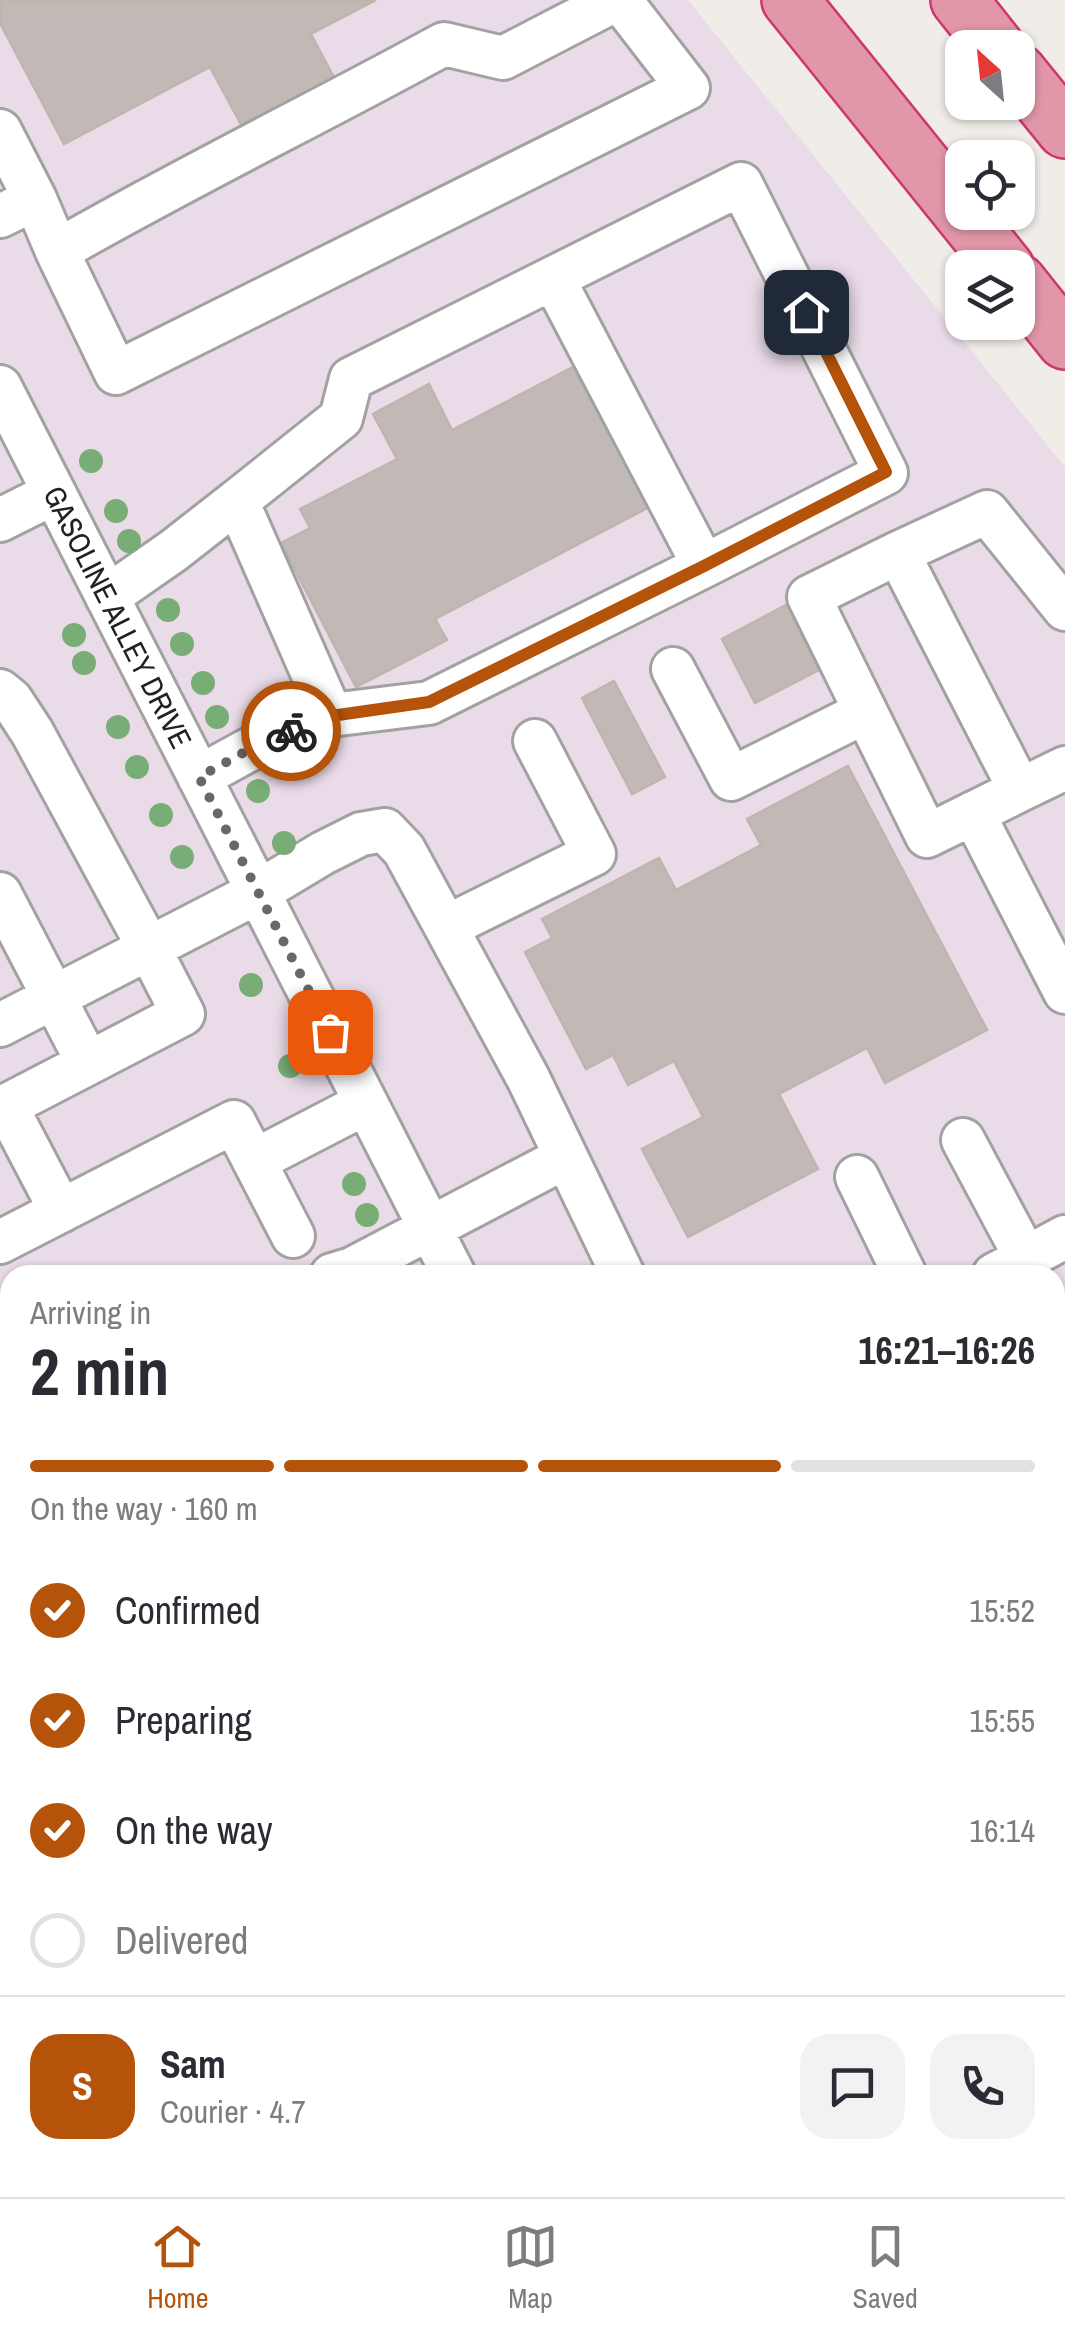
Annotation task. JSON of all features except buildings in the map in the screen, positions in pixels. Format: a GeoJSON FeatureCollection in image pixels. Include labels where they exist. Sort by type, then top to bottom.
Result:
{"type":"FeatureCollection","features":[{"type":"Feature","properties":{"kind":"highway"},"geometry":{"type":"LineString","coordinates":[[790,0],[991,250]]}},
{"type":"Feature","properties":{"kind":"highway"},"geometry":{"type":"LineString","coordinates":[[959,0],[983,30]]}},
{"type":"Feature","properties":{"kind":"highway"},"geometry":{"type":"LineString","coordinates":[[1035,93],[1065,130]]}},
{"type":"Feature","properties":{"kind":"highway"},"geometry":{"type":"LineString","coordinates":[[1035,303],[1065,340]]}},
{"type":"Feature","properties":{"kind":"street"},"geometry":{"type":"LineString","coordinates":[[0,131],[17,208],[57,250],[116,373],[688,88],[617,0],[503,58],[444,44],[57,250]]}},
{"type":"Feature","properties":{"kind":"street"},"geometry":{"type":"LineString","coordinates":[[107,596],[174,551],[341,418],[350,379],[741,184],[886,472],[429,702],[331,716],[265,741],[199,777]]}},
{"type":"Feature","properties":{"kind":"street"},"geometry":{"type":"LineString","coordinates":[[553,278],[704,566]]}},
{"type":"Feature","properties":{"kind":"street","name":"GASOLINE ALLEY DRIVE"},"geometry":{"type":"LineString","coordinates":[[0,387],[449,1265]]}},
{"type":"Feature","properties":{"kind":"street"},"geometry":{"type":"LineString","coordinates":[[0,520],[54,493]]}},
{"type":"Feature","properties":{"kind":"street"},"geometry":{"type":"LineString","coordinates":[[237,502],[331,716]]}},
{"type":"Feature","properties":{"kind":"street"},"geometry":{"type":"LineString","coordinates":[[1065,609],[987,512],[809,597],[927,836],[1065,768]]}},
{"type":"Feature","properties":{"kind":"street"},"geometry":{"type":"LineString","coordinates":[[898,552],[1020,790]]}},
{"type":"Feature","properties":{"kind":"street"},"geometry":{"type":"LineString","coordinates":[[673,669],[731,779],[865,712]]}},
{"type":"Feature","properties":{"kind":"street"},"geometry":{"type":"LineString","coordinates":[[0,691],[11,700],[32,732],[182,1014],[3,1108],[60,1211]]}},
{"type":"Feature","properties":{"kind":"street"},"geometry":{"type":"LineString","coordinates":[[446,926],[594,854],[534,741]]}},
{"type":"Feature","properties":{"kind":"street"},"geometry":{"type":"LineString","coordinates":[[973,813],[1065,992]]}},
{"type":"Feature","properties":{"kind":"street"},"geometry":{"type":"LineString","coordinates":[[0,1025],[258,892],[324,852],[361,834],[385,830],[404,850],[528,1078],[618,1265]]}},
{"type":"Feature","properties":{"kind":"street"},"geometry":{"type":"LineString","coordinates":[[0,894],[88,1064]]}},
{"type":"Feature","properties":{"kind":"street"},"geometry":{"type":"LineString","coordinates":[[254,1161],[366,1102]]}},
{"type":"Feature","properties":{"kind":"street"},"geometry":{"type":"LineString","coordinates":[[0,1242],[234,1122],[293,1236]]}},
{"type":"Feature","properties":{"kind":"street"},"geometry":{"type":"LineString","coordinates":[[964,1140],[1010,1265]]}},
{"type":"Feature","properties":{"kind":"street"},"geometry":{"type":"LineString","coordinates":[[360,1265],[566,1157]]}},
{"type":"Feature","properties":{"kind":"street"},"geometry":{"type":"LineString","coordinates":[[857,1177],[900,1265]]}},
{"type":"Feature","properties":{"kind":"street"},"geometry":{"type":"LineString","coordinates":[[1012,1265],[1065,1237]]}},
{"type":"Feature","properties":{"kind":"shaded area"},"geometry":{"type":"Polygon","coordinates":[[[0,0],[688,0],[945,318],[945,340],[962,340],[1065,467],[1065,1265],[0,1265],[0,0]]]}},
{"type":"Feature","properties":{"kind":"way so far"},"geometry":{"type":"LineString","coordinates":[[291,731],[199,777],[330,1032]]}},
{"type":"Feature","properties":{"kind":"route"},"geometry":{"type":"LineString","coordinates":[[291,731],[331,716],[429,702],[886,472],[806,312]]}}]}
